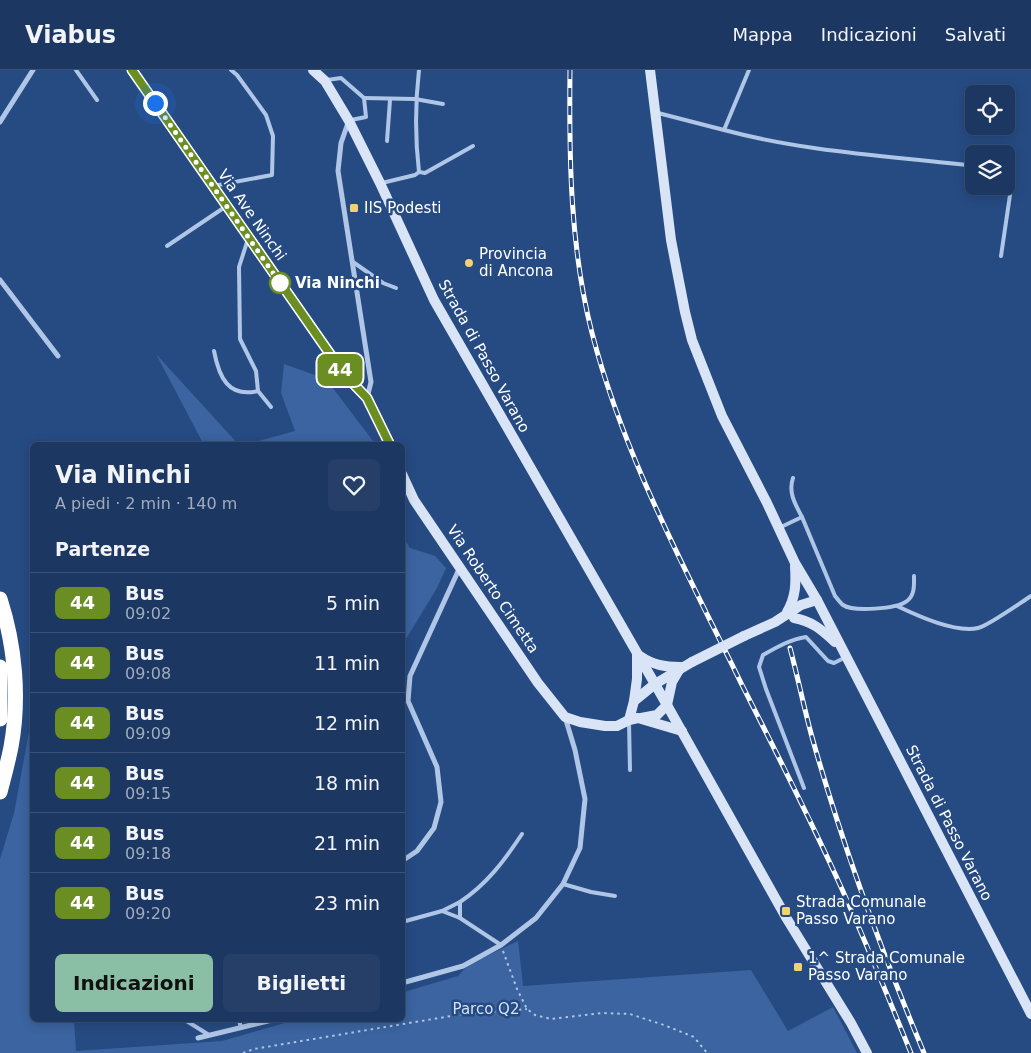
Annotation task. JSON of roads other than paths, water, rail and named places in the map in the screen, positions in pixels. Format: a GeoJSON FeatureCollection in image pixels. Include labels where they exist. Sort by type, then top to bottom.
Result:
{"type":"FeatureCollection","features":[{"type":"Feature","properties":{"kind":"highway"},"geometry":{"type":"LineString","coordinates":[[0,598],[11,641],[15,680],[11,745],[0,792]]}},
{"type":"Feature","properties":{"kind":"highway"},"geometry":{"type":"LineString","coordinates":[[0,667],[0,719]]}},
{"type":"Feature","properties":{"kind":"street"},"geometry":{"type":"LineString","coordinates":[[0,122],[32,70]]}},
{"type":"Feature","properties":{"kind":"street","name":"Via Ave Ninchi"},"geometry":{"type":"LineString","coordinates":[[132,70],[344,374],[367,398]]}},
{"type":"Feature","properties":{"kind":"street","name":"Strada di Passo Varano"},"geometry":{"type":"LineString","coordinates":[[314,70],[325,81],[349,121],[434,300],[682,731],[787,918],[851,1023],[867,1053]]}},
{"type":"Feature","properties":{"kind":"street","name":"Strada di Passo Varano"},"geometry":{"type":"LineString","coordinates":[[650,70],[671,240],[684,312],[692,340],[722,416],[795,563],[817,600],[839,646],[1031,1014]]}},
{"type":"Feature","properties":{"kind":"street"},"geometry":{"type":"LineString","coordinates":[[349,121],[341,143],[338,171],[371,382],[367,398],[389,442]]}},
{"type":"Feature","properties":{"kind":"street"},"geometry":{"type":"LineString","coordinates":[[0,280],[58,356]]}},
{"type":"Feature","properties":{"kind":"street","name":"Via Roberto Cimetta"},"geometry":{"type":"LineString","coordinates":[[405,480],[414,500],[538,683],[564,717]]}},
{"type":"Feature","properties":{"kind":"street","name":"Strada di Passo Varano"},"geometry":{"type":"LineString","coordinates":[[795,563],[796,585],[789,617],[807,620],[839,646]]}},
{"type":"Feature","properties":{"kind":"street"},"geometry":{"type":"LineString","coordinates":[[405,859],[417,851],[434,828],[441,802],[437,767],[408,701],[410,676],[460,567]]}},
{"type":"Feature","properties":{"kind":"street"},"geometry":{"type":"LineString","coordinates":[[634,701],[655,684],[681,668],[775,622],[806,612],[817,600]]}},
{"type":"Feature","properties":{"kind":"street"},"geometry":{"type":"LineString","coordinates":[[637,654],[648,662],[662,667],[681,668]]}},
{"type":"Feature","properties":{"kind":"street","name":"Strada di Passo Varano"},"geometry":{"type":"LineString","coordinates":[[634,719],[637,654]]}},
{"type":"Feature","properties":{"kind":"street"},"geometry":{"type":"LineString","coordinates":[[564,717],[580,722],[617,726],[634,719],[657,716],[667,705],[672,682],[681,668]]}},
{"type":"Feature","properties":{"kind":"street"},"geometry":{"type":"LineString","coordinates":[[405,982],[462,966],[501,946],[536,918],[563,884],[580,848],[585,799],[575,750],[564,717]]}},
{"type":"Feature","properties":{"kind":"street"},"geometry":{"type":"LineString","coordinates":[[634,719],[682,731]]}},
{"type":"Feature","properties":{"kind":"street"},"geometry":{"type":"LineString","coordinates":[[198,1038],[264,1022]]}},
{"type":"Feature","properties":{"kind":"lane"},"geometry":{"type":"LineString","coordinates":[[76,70],[97,100]]}},
{"type":"Feature","properties":{"kind":"lane"},"geometry":{"type":"LineString","coordinates":[[213,186],[272,175],[273,136],[266,115],[237,75],[231,70]]}},
{"type":"Feature","properties":{"kind":"lane"},"geometry":{"type":"LineString","coordinates":[[419,70],[415,99],[415,144],[419,172]]}},
{"type":"Feature","properties":{"kind":"lane"},"geometry":{"type":"LineString","coordinates":[[724,130],[749,70]]}},
{"type":"Feature","properties":{"kind":"lane"},"geometry":{"type":"LineString","coordinates":[[325,81],[341,78],[364,98],[415,99],[443,104]]}},
{"type":"Feature","properties":{"kind":"lane"},"geometry":{"type":"LineString","coordinates":[[349,121],[366,117],[364,98]]}},
{"type":"Feature","properties":{"kind":"lane"},"geometry":{"type":"LineString","coordinates":[[387,141],[390,100]]}},
{"type":"Feature","properties":{"kind":"lane"},"geometry":{"type":"LineString","coordinates":[[656,113],[753,138],[813,149],[965,165]]}},
{"type":"Feature","properties":{"kind":"lane"},"geometry":{"type":"LineString","coordinates":[[380,183],[415,175],[419,172],[425,173],[473,146]]}},
{"type":"Feature","properties":{"kind":"lane"},"geometry":{"type":"LineString","coordinates":[[1001,256],[1010,195]]}},
{"type":"Feature","properties":{"kind":"lane"},"geometry":{"type":"LineString","coordinates":[[166,246],[227,205]]}},
{"type":"Feature","properties":{"kind":"lane"},"geometry":{"type":"LineString","coordinates":[[248,236],[239,267],[240,338],[256,371],[258,391],[271,407]]}},
{"type":"Feature","properties":{"kind":"lane"},"geometry":{"type":"LineString","coordinates":[[352,262],[384,283],[396,288]]}},
{"type":"Feature","properties":{"kind":"lane"},"geometry":{"type":"LineString","coordinates":[[214,351],[217,367],[228,386],[248,393],[258,391]]}},
{"type":"Feature","properties":{"kind":"lane"},"geometry":{"type":"LineString","coordinates":[[793,478],[790,486],[793,500],[835,596],[843,605],[855,609],[897,606],[908,601],[914,592],[914,576]]}},
{"type":"Feature","properties":{"kind":"lane"},"geometry":{"type":"LineString","coordinates":[[779,528],[802,517]]}},
{"type":"Feature","properties":{"kind":"lane"},"geometry":{"type":"LineString","coordinates":[[897,606],[939,624],[965,629],[979,628],[1031,596]]}},
{"type":"Feature","properties":{"kind":"lane"},"geometry":{"type":"LineString","coordinates":[[804,788],[766,689],[760,667],[761,661],[763,655],[777,647],[806,637],[828,661],[834,663],[846,657]]}},
{"type":"Feature","properties":{"kind":"lane"},"geometry":{"type":"LineString","coordinates":[[630,770],[634,719]]}},
{"type":"Feature","properties":{"kind":"lane"},"geometry":{"type":"LineString","coordinates":[[405,921],[442,911],[474,892],[492,876],[522,834]]}},
{"type":"Feature","properties":{"kind":"lane"},"geometry":{"type":"LineString","coordinates":[[563,884],[614,896]]}},
{"type":"Feature","properties":{"kind":"lane"},"geometry":{"type":"LineString","coordinates":[[460,902],[460,918]]}},
{"type":"Feature","properties":{"kind":"lane"},"geometry":{"type":"LineString","coordinates":[[442,911],[460,918],[501,946]]}},
{"type":"Feature","properties":{"kind":"lane"},"geometry":{"type":"LineString","coordinates":[[188,1022],[210,1035]]}},
{"type":"Feature","properties":{"kind":"lane"},"geometry":{"type":"LineString","coordinates":[[240,1022],[241,1028]]}},
{"type":"Feature","properties":{"kind":"railway"},"geometry":{"type":"LineString","coordinates":[[570,70],[570,136],[575,235],[585,301],[605,379],[638,468],[678,554],[829,861],[911,1053]]}},
{"type":"Feature","properties":{"kind":"railway"},"geometry":{"type":"LineString","coordinates":[[790,648],[812,737],[849,857],[924,1053]]}},
{"type":"Feature","properties":{"kind":"place","name":"IIS Podesti"},"geometry":{"type":"Point","coordinates":[354,208]}},
{"type":"Feature","properties":{"kind":"place","name":"Provincia di Ancona"},"geometry":{"type":"Point","coordinates":[469,263]}},
{"type":"Feature","properties":{"kind":"place","name":"Via Ninchi"},"geometry":{"type":"Point","coordinates":[280,283]}},
{"type":"Feature","properties":{"kind":"place","name":"Strada Comunale Passo Varano"},"geometry":{"type":"Point","coordinates":[786,911]}},
{"type":"Feature","properties":{"kind":"place","name":"1^ Strada Comunale Passo Varano"},"geometry":{"type":"Point","coordinates":[798,967]}},
{"type":"Feature","properties":{"kind":"park label","name":"Parco Q2"},"geometry":{"type":"Point","coordinates":[486,1009]}}]}
